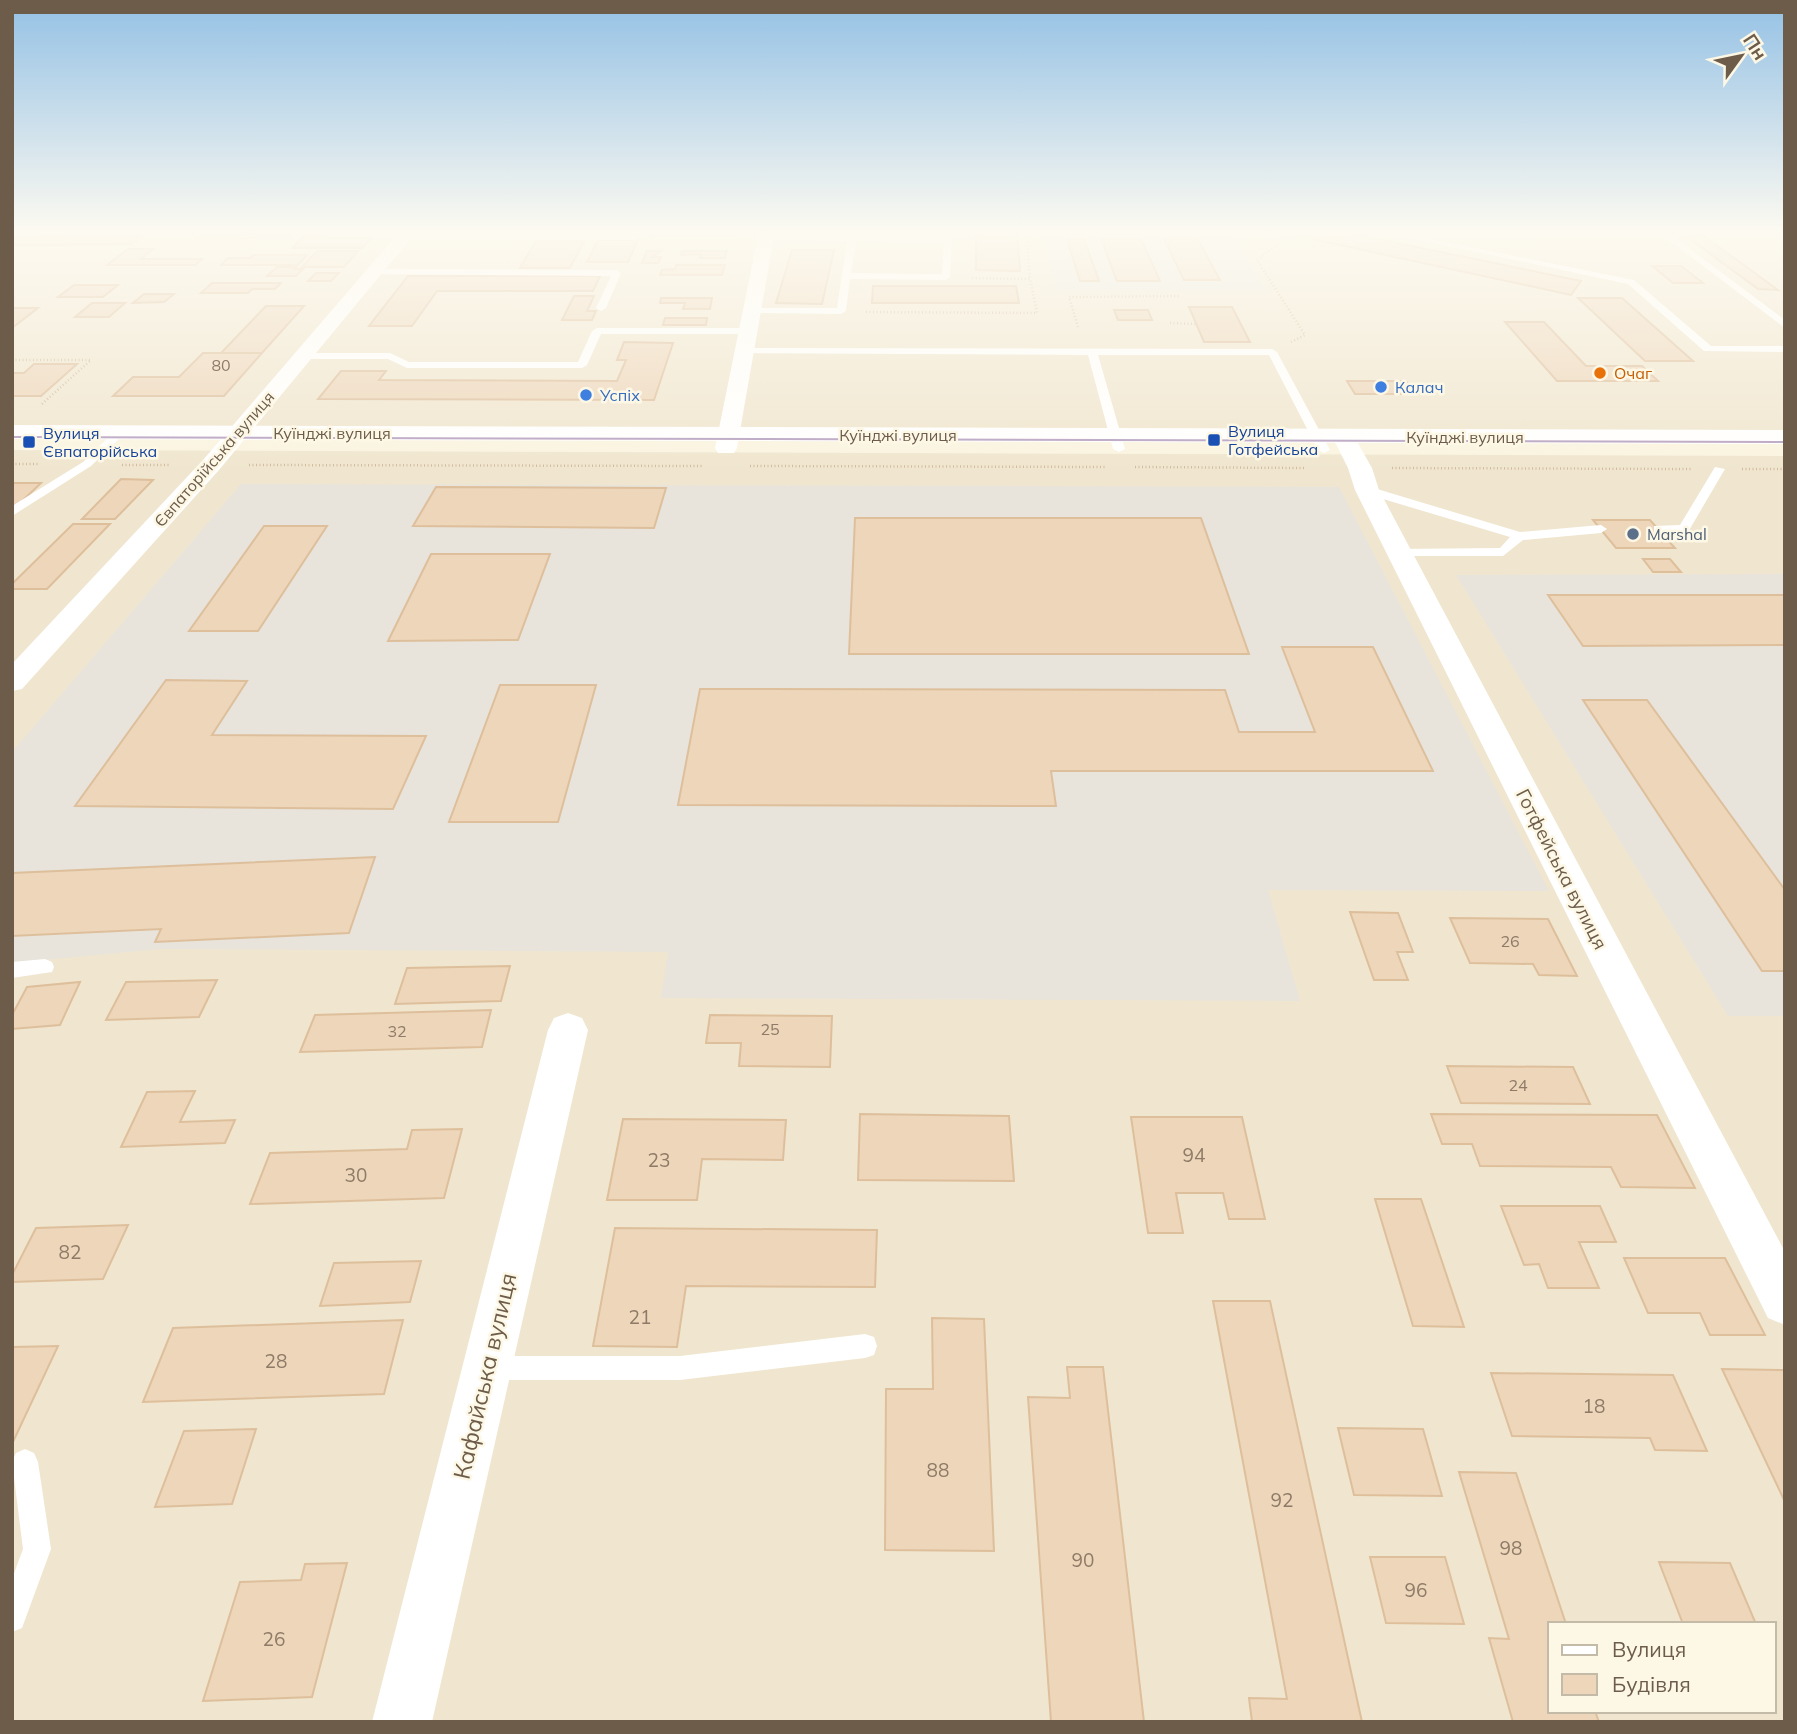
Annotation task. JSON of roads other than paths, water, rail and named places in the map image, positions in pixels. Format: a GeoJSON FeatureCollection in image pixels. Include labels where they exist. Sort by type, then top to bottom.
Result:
{"type":"FeatureCollection","features":[{"type":"Feature","properties":{"kind":"main road","name":"Куїнджі вулиця"},"geometry":{"type":"LineString","coordinates":[[12,432],[234,448],[727,441],[1118,455],[1785,438]]}},
{"type":"Feature","properties":{"kind":"main road","name":"Куїнджі вулиця"},"geometry":{"type":"LineString","coordinates":[[12,446],[112,440]]}},
{"type":"Feature","properties":{"kind":"main road","name":"Куїнджі вулиця"},"geometry":{"type":"LineString","coordinates":[[1328,448],[1785,451]]}},
{"type":"Feature","properties":{"kind":"street","name":"Євпаторійська вулиця"},"geometry":{"type":"LineString","coordinates":[[12,682],[22,662],[234,448],[303,356],[340,312]]}},
{"type":"Feature","properties":{"kind":"street"},"geometry":{"type":"LineString","coordinates":[[727,441],[752,312]]}},
{"type":"Feature","properties":{"kind":"street","name":"Готфейська вулиця"},"geometry":{"type":"LineString","coordinates":[[1328,448],[1377,479],[1399,552],[1785,1301]]}},
{"type":"Feature","properties":{"kind":"street","name":"Кафайська вулиця"},"geometry":{"type":"LineString","coordinates":[[402,1722],[568,1030]]}},
{"type":"Feature","properties":{"kind":"lane"},"geometry":{"type":"LineString","coordinates":[[1665,312],[1708,349],[1785,349]]}},
{"type":"Feature","properties":{"kind":"lane"},"geometry":{"type":"LineString","coordinates":[[1768,312],[1785,325]]}},
{"type":"Feature","properties":{"kind":"lane"},"geometry":{"type":"LineString","coordinates":[[303,356],[390,356],[407,365],[582,365],[597,331],[748,331]]}},
{"type":"Feature","properties":{"kind":"lane"},"geometry":{"type":"LineString","coordinates":[[744,351],[1272,352],[1328,448]]}},
{"type":"Feature","properties":{"kind":"lane"},"geometry":{"type":"LineString","coordinates":[[1089,352],[1118,455]]}},
{"type":"Feature","properties":{"kind":"lane"},"geometry":{"type":"LineString","coordinates":[[12,512],[87,464],[112,440]]}},
{"type":"Feature","properties":{"kind":"lane"},"geometry":{"type":"LineString","coordinates":[[1658,529],[1684,529],[1719,469]]}},
{"type":"Feature","properties":{"kind":"lane"},"geometry":{"type":"LineString","coordinates":[[1377,479],[1519,536],[1601,529]]}},
{"type":"Feature","properties":{"kind":"lane"},"geometry":{"type":"LineString","coordinates":[[1399,552],[1503,552],[1519,536]]}},
{"type":"Feature","properties":{"kind":"lane"},"geometry":{"type":"LineString","coordinates":[[12,970],[44,967]]}},
{"type":"Feature","properties":{"kind":"lane"},"geometry":{"type":"LineString","coordinates":[[487,1368],[680,1368],[865,1346]]}},
{"type":"Feature","properties":{"kind":"lane"},"geometry":{"type":"LineString","coordinates":[[12,1618],[37,1549],[25,1462]]}},
{"type":"Feature","properties":{"kind":"tram line"},"geometry":{"type":"LineString","coordinates":[[12,437],[1785,442]]}},
{"type":"Feature","properties":{"kind":"place","name":"Очаг"},"geometry":{"type":"Point","coordinates":[1600,373]}},
{"type":"Feature","properties":{"kind":"place","name":"Калач"},"geometry":{"type":"Point","coordinates":[1381,387]}},
{"type":"Feature","properties":{"kind":"place","name":"Успіх"},"geometry":{"type":"Point","coordinates":[586,395]}},
{"type":"Feature","properties":{"kind":"place","name":"Вулиця Готфейська"},"geometry":{"type":"Point","coordinates":[1214,440]}},
{"type":"Feature","properties":{"kind":"place","name":"Вулиця Євпаторійська"},"geometry":{"type":"Point","coordinates":[29,442]}},
{"type":"Feature","properties":{"kind":"place","name":"Marshal"},"geometry":{"type":"Point","coordinates":[1633,534]}}]}
